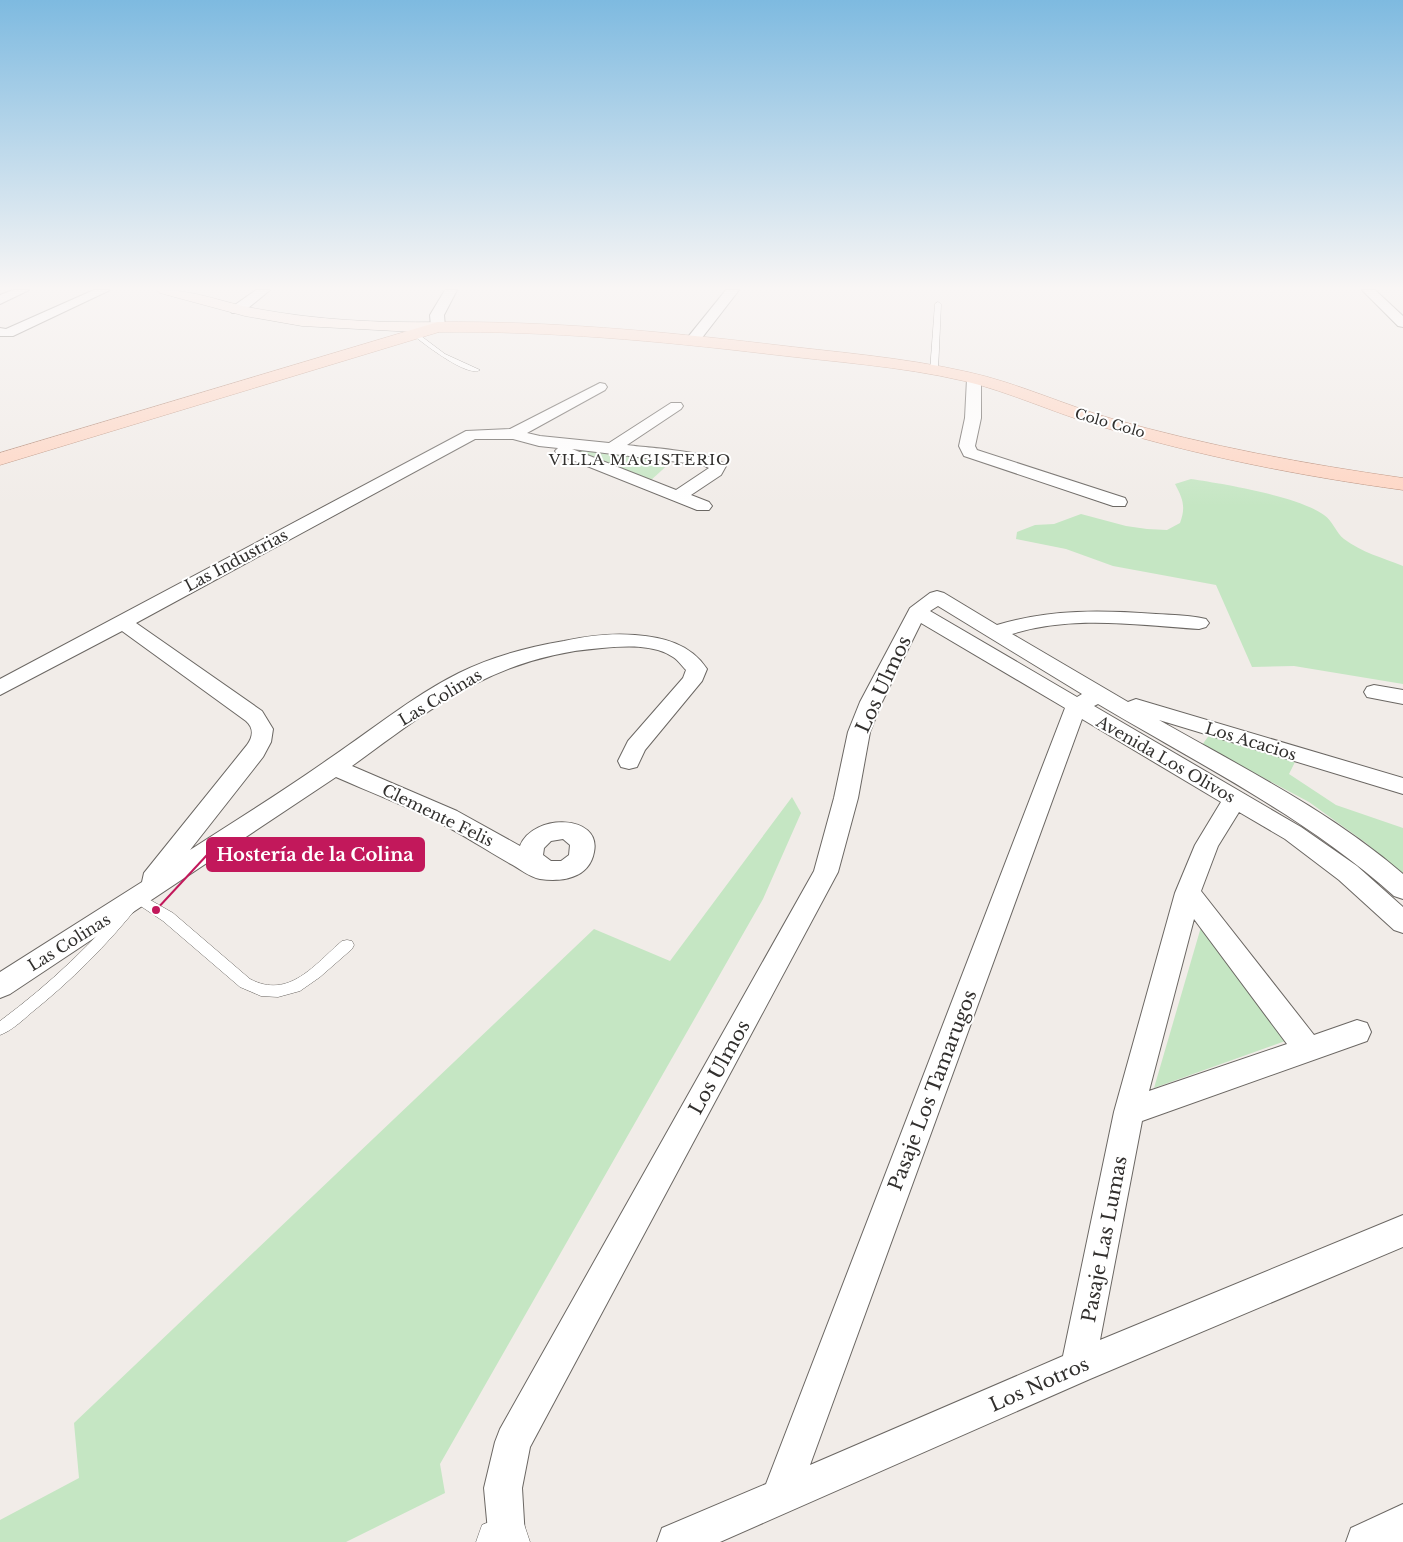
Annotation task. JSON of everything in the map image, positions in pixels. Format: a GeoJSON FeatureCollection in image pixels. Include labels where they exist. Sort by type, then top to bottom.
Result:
{"type":"FeatureCollection","features":[{"type":"Feature","properties":{"kind":"main road"},"geometry":{"type":"LineString","coordinates":[[0,459],[322,362]]}},
{"type":"Feature","properties":{"kind":"main road","name":"Colo Colo"},"geometry":{"type":"LineString","coordinates":[[864,362],[934,371],[974,380],[1096,419],[1179,442],[1300,468],[1403,484]]}},
{"type":"Feature","properties":{"kind":"street"},"geometry":{"type":"LineString","coordinates":[[974,380],[973,418],[967,446],[970,453],[1119,502]]}},
{"type":"Feature","properties":{"kind":"street"},"geometry":{"type":"LineString","coordinates":[[512,434],[600,387]]}},
{"type":"Feature","properties":{"kind":"street"},"geometry":{"type":"LineString","coordinates":[[612,448],[676,406]]}},
{"type":"Feature","properties":{"kind":"street","name":"Las Industrias"},"geometry":{"type":"LineString","coordinates":[[0,688],[121,621],[472,434],[512,434]]}},
{"type":"Feature","properties":{"kind":"street"},"geometry":{"type":"LineString","coordinates":[[512,434],[538,441],[703,506]]}},
{"type":"Feature","properties":{"kind":"street"},"geometry":{"type":"LineString","coordinates":[[538,441],[612,448],[706,461],[718,466],[715,472],[678,496]]}},
{"type":"Feature","properties":{"kind":"street","name":"Avenida Los Olivos"},"geometry":{"type":"LineString","coordinates":[[927,605],[994,633],[1087,701],[1310,818],[1369,860],[1403,889]]}},
{"type":"Feature","properties":{"kind":"street","name":"Avenida Los Olivos"},"geometry":{"type":"LineString","coordinates":[[927,605],[1087,701],[1322,853],[1368,890],[1403,923]]}},
{"type":"Feature","properties":{"kind":"street","name":"Los Ulmos"},"geometry":{"type":"LineString","coordinates":[[504,1541],[503,1488],[513,1442],[826,872],[846,798],[859,732],[871,702],[927,605]]}},
{"type":"Feature","properties":{"kind":"street"},"geometry":{"type":"LineString","coordinates":[[994,633],[1036,620],[1074,616],[1199,622]]}},
{"type":"Feature","properties":{"kind":"street","name":"Las Colinas"},"geometry":{"type":"LineString","coordinates":[[121,621],[254,716],[259,720],[263,731],[263,738],[255,751],[138,898]]}},
{"type":"Feature","properties":{"kind":"street","name":"Las Colinas"},"geometry":{"type":"LineString","coordinates":[[0,986],[138,898],[466,678],[494,667],[554,650],[621,638],[647,641],[683,652],[697,669],[692,681],[636,746],[630,760]]}},
{"type":"Feature","properties":{"kind":"street"},"geometry":{"type":"LineString","coordinates":[[1374,692],[1403,697]]}},
{"type":"Feature","properties":{"kind":"street","name":"Los Acacios"},"geometry":{"type":"LineString","coordinates":[[1087,701],[1403,786]]}},
{"type":"Feature","properties":{"kind":"street","name":"Pasaje Los Tamarugos"},"geometry":{"type":"LineString","coordinates":[[779,1498],[1087,701]]}},
{"type":"Feature","properties":{"kind":"street","name":"Clemente Felis"},"geometry":{"type":"LineString","coordinates":[[334,767],[450,817],[540,869]]}},
{"type":"Feature","properties":{"kind":"street","name":"Pasaje Las Lumas"},"geometry":{"type":"LineString","coordinates":[[1078,1367],[1129,1112],[1188,893],[1207,845],[1235,798]]}},
{"type":"Feature","properties":{"kind":"street"},"geometry":{"type":"LineString","coordinates":[[1188,893],[1308,1048]]}},
{"type":"Feature","properties":{"kind":"street"},"geometry":{"type":"LineString","coordinates":[[1129,1112],[1357,1032]]}},
{"type":"Feature","properties":{"kind":"street","name":"Los Notros"},"geometry":{"type":"LineString","coordinates":[[676,1542],[1078,1367],[1403,1231]]}},
{"type":"Feature","properties":{"kind":"street"},"geometry":{"type":"LineString","coordinates":[[1365,1542],[1403,1523]]}},
{"type":"Feature","properties":{"kind":"lane"},"geometry":{"type":"LineString","coordinates":[[458,362],[476,370]]}},
{"type":"Feature","properties":{"kind":"lane"},"geometry":{"type":"LineString","coordinates":[[934,371],[935,362]]}},
{"type":"Feature","properties":{"kind":"lane"},"geometry":{"type":"LineString","coordinates":[[0,1029],[51,990],[83,962],[138,898],[168,917],[233,971],[238,978],[254,988],[275,991],[295,986],[347,945]]}},
{"type":"Feature","properties":{"kind":"green space"},"geometry":{"type":"Polygon","coordinates":[[[569,448],[672,461],[650,481],[569,448]]]}},
{"type":"Feature","properties":{"kind":"green space"},"geometry":{"type":"Polygon","coordinates":[[[1191,479],[1260,492],[1312,508],[1330,520],[1341,536],[1351,544],[1403,566],[1403,684],[1294,666],[1252,667],[1216,585],[1113,566],[1066,549],[1016,539],[1017,532],[1035,525],[1054,524],[1081,514],[1126,526],[1167,530],[1180,523],[1183,512],[1182,499],[1175,484],[1191,479]]]}},
{"type":"Feature","properties":{"kind":"green space"},"geometry":{"type":"Polygon","coordinates":[[[1210,734],[1296,760],[1289,774],[1336,805],[1403,828],[1403,877],[1366,843],[1309,802],[1202,745],[1210,734]]]}},
{"type":"Feature","properties":{"kind":"green space"},"geometry":{"type":"Polygon","coordinates":[[[792,797],[801,813],[763,899],[440,1464],[445,1493],[346,1542],[0,1542],[0,1520],[79,1478],[74,1423],[594,929],[670,961],[792,797]]]}},
{"type":"Feature","properties":{"kind":"green space"},"geometry":{"type":"Polygon","coordinates":[[[1201,927],[1288,1040],[1154,1088],[1201,927]]]}},
{"type":"Feature","properties":{"kind":"place","name":"Hostería de la Colina"},"geometry":{"type":"Point","coordinates":[156,910]}},
{"type":"Feature","properties":{"kind":"district","name":"VILLA MAGISTERIO"},"geometry":{"type":"Point","coordinates":[640,460]}}]}
